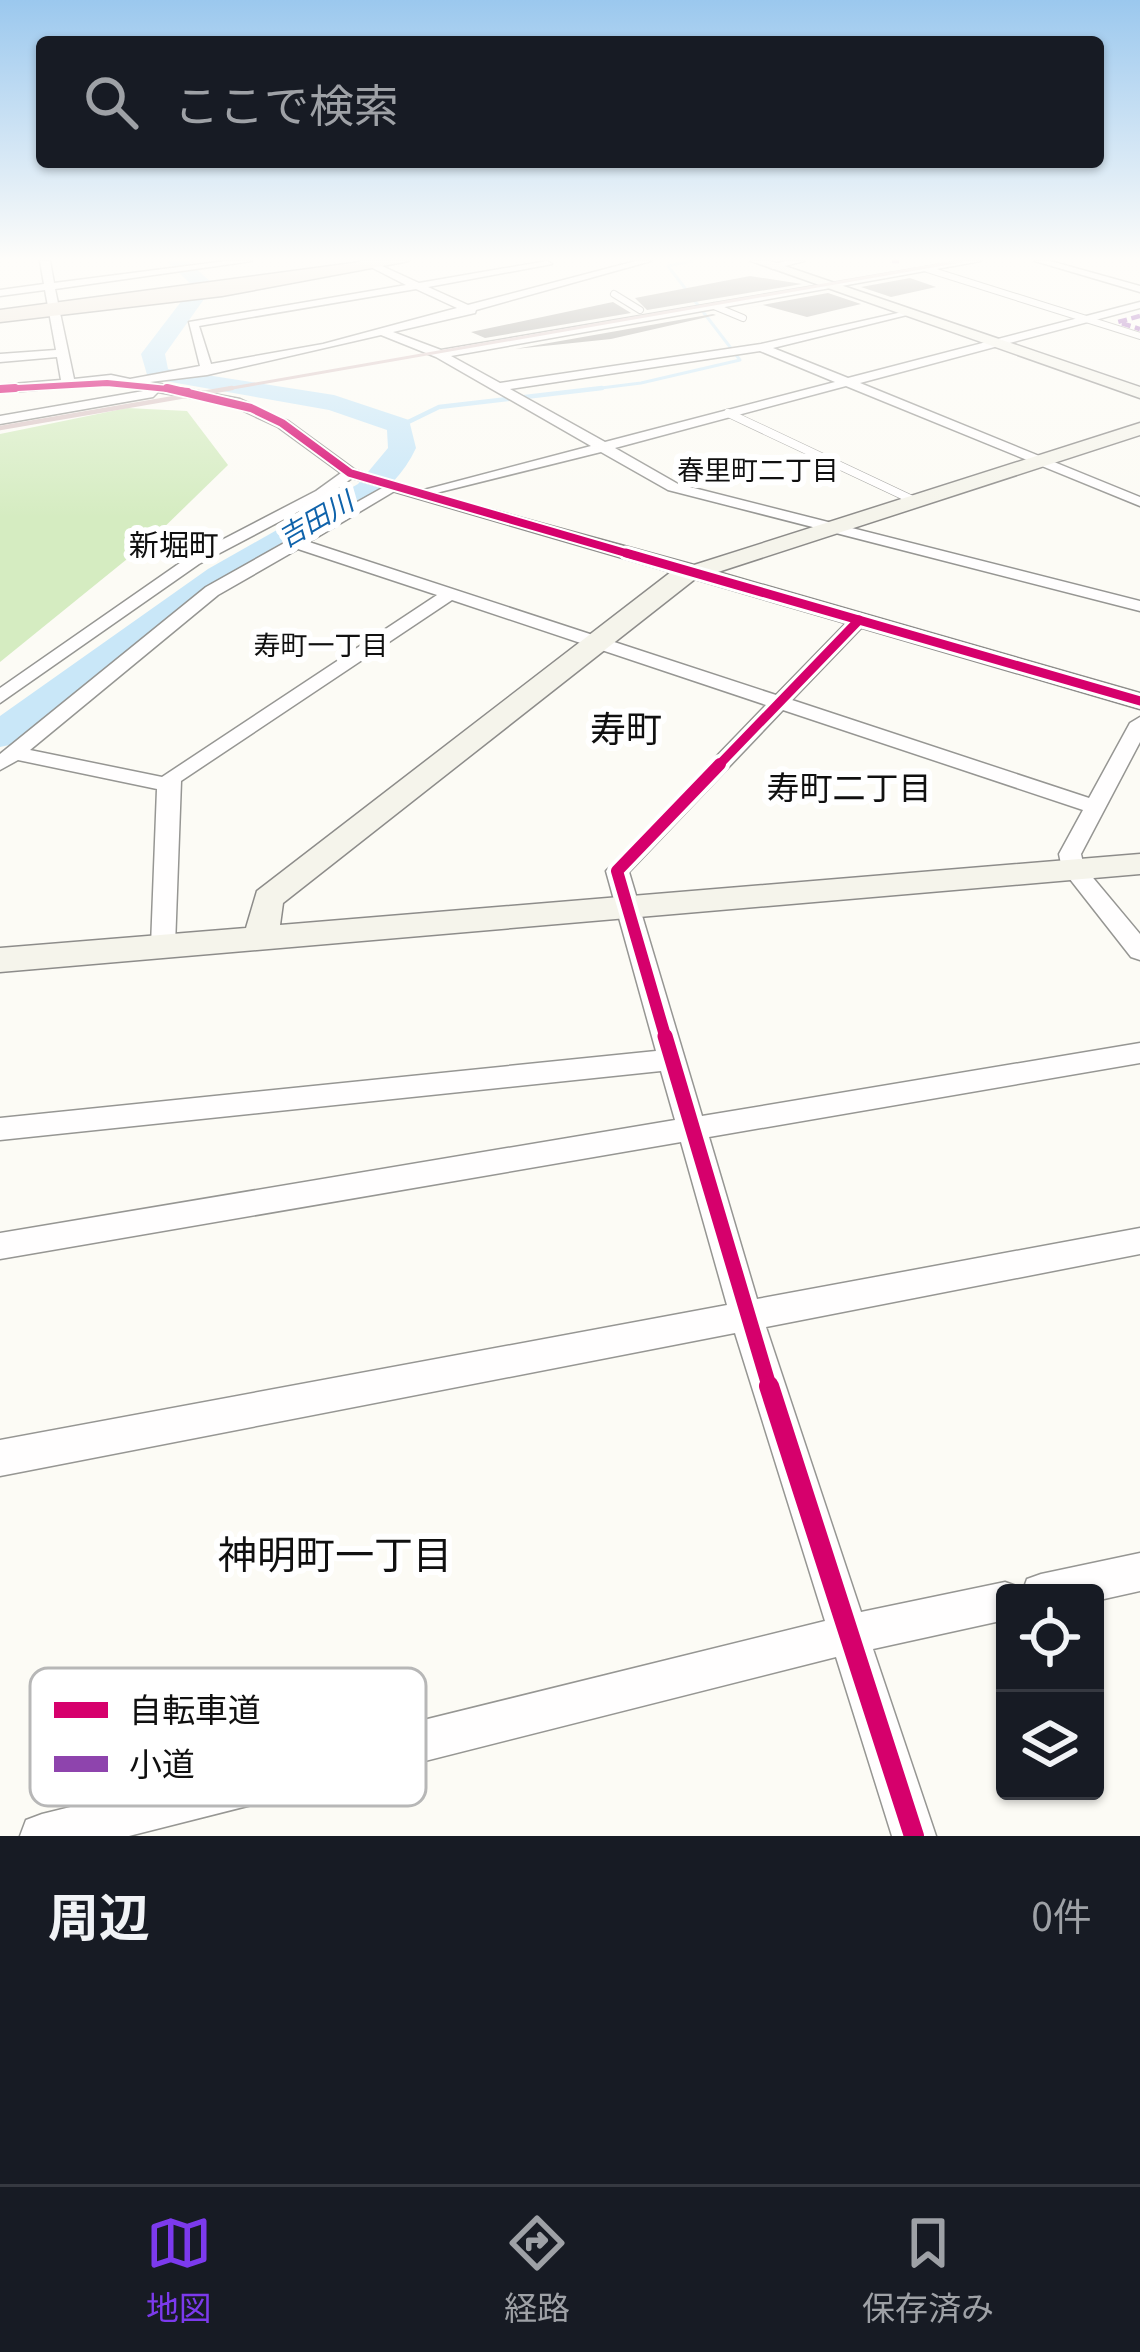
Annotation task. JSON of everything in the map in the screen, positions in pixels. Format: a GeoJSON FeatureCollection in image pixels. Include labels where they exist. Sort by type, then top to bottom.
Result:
{"type":"FeatureCollection","features":[{"type":"Feature","properties":{"kind":"street"},"geometry":{"type":"LineString","coordinates":[[62,347],[68,382]]}},
{"type":"Feature","properties":{"kind":"street"},"geometry":{"type":"LineString","coordinates":[[200,347],[207,371]]}},
{"type":"Feature","properties":{"kind":"street"},"geometry":{"type":"LineString","coordinates":[[0,420],[317,347]]}},
{"type":"Feature","properties":{"kind":"street"},"geometry":{"type":"LineString","coordinates":[[418,347],[440,354],[607,445],[673,487],[1140,607]]}},
{"type":"Feature","properties":{"kind":"street"},"geometry":{"type":"LineString","coordinates":[[421,348],[429,347]]}},
{"type":"Feature","properties":{"kind":"street"},"geometry":{"type":"LineString","coordinates":[[440,354],[482,347]]}},
{"type":"Feature","properties":{"kind":"street"},"geometry":{"type":"LineString","coordinates":[[497,386],[761,347],[1140,502]]}},
{"type":"Feature","properties":{"kind":"street"},"geometry":{"type":"LineString","coordinates":[[425,494],[979,347]]}},
{"type":"Feature","properties":{"kind":"street"},"geometry":{"type":"LineString","coordinates":[[1010,347],[1140,393]]}},
{"type":"Feature","properties":{"kind":"street"},"geometry":{"type":"LineString","coordinates":[[0,358],[63,352]]}},
{"type":"Feature","properties":{"kind":"street"},"geometry":{"type":"LineString","coordinates":[[0,389],[68,382],[169,383],[251,408],[283,424],[354,474],[1140,701]]}},
{"type":"Feature","properties":{"kind":"street"},"geometry":{"type":"LineString","coordinates":[[261,936],[268,899],[679,577],[1140,429]]}},
{"type":"Feature","properties":{"kind":"street"},"geometry":{"type":"LineString","coordinates":[[0,697],[193,561],[354,474]]}},
{"type":"Feature","properties":{"kind":"street"},"geometry":{"type":"LineString","coordinates":[[7,758],[212,591],[391,484]]}},
{"type":"Feature","properties":{"kind":"street"},"geometry":{"type":"LineString","coordinates":[[293,542],[1093,806]]}},
{"type":"Feature","properties":{"kind":"street"},"geometry":{"type":"LineString","coordinates":[[163,946],[167,785],[192,763],[450,594]]}},
{"type":"Feature","properties":{"kind":"street"},"geometry":{"type":"LineString","coordinates":[[859,620],[617,871],[746,1316],[914,1836]]}},
{"type":"Feature","properties":{"kind":"street"},"geometry":{"type":"LineString","coordinates":[[1140,723],[1070,854],[1073,869],[1140,951]]}},
{"type":"Feature","properties":{"kind":"street"},"geometry":{"type":"LineString","coordinates":[[7,758],[167,785]]}},
{"type":"Feature","properties":{"kind":"street"},"geometry":{"type":"LineString","coordinates":[[0,960],[1140,864]]}},
{"type":"Feature","properties":{"kind":"street"},"geometry":{"type":"LineString","coordinates":[[0,1246],[1140,1053]]}},
{"type":"Feature","properties":{"kind":"street"},"geometry":{"type":"LineString","coordinates":[[0,1129],[670,1060]]}},
{"type":"Feature","properties":{"kind":"street"},"geometry":{"type":"LineString","coordinates":[[0,1458],[1140,1241]]}},
{"type":"Feature","properties":{"kind":"street"},"geometry":{"type":"LineString","coordinates":[[1083,1584],[1140,1572]]}},
{"type":"Feature","properties":{"kind":"street"},"geometry":{"type":"LineString","coordinates":[[426,1740],[847,1635],[996,1603]]}},
{"type":"Feature","properties":{"kind":"street"},"geometry":{"type":"LineString","coordinates":[[42,1836],[162,1806]]}},
{"type":"Feature","properties":{"kind":"lane"},"geometry":{"type":"LineString","coordinates":[[728,413],[917,502]]}},
{"type":"Feature","properties":{"kind":"green space"},"geometry":{"type":"Polygon","coordinates":[[[127,408],[187,411],[228,465],[153,538],[0,662],[0,434],[127,408]]]}},
{"type":"Feature","properties":{"kind":"waterway","name":"吉田川"},"geometry":{"type":"LineString","coordinates":[[0,735],[220,576],[368,490],[393,467],[402,448],[400,426],[334,403],[157,373],[153,354],[158,347]]}},
{"type":"Feature","properties":{"kind":"waterway"},"geometry":{"type":"LineString","coordinates":[[587,390],[641,383],[740,360],[730,347]]}},
{"type":"Feature","properties":{"kind":"waterway"},"geometry":{"type":"LineString","coordinates":[[587,390],[602,388]]}},
{"type":"Feature","properties":{"kind":"waterway"},"geometry":{"type":"LineString","coordinates":[[400,426],[439,407],[587,390]]}},
{"type":"Feature","properties":{"kind":"waterway"},"geometry":{"type":"LineString","coordinates":[[577,391],[587,390]]}},
{"type":"Feature","properties":{"kind":"railway"},"geometry":{"type":"LineString","coordinates":[[215,391],[469,347]]}},
{"type":"Feature","properties":{"kind":"railway"},"geometry":{"type":"LineString","coordinates":[[0,428],[232,388]]}},
{"type":"Feature","properties":{"kind":"cycle path"},"geometry":{"type":"LineString","coordinates":[[0,389],[107,383],[217,397],[282,423],[350,473],[1140,701]]}},
{"type":"Feature","properties":{"kind":"cycle path"},"geometry":{"type":"LineString","coordinates":[[859,620],[617,871],[746,1316],[914,1836]]}},
{"type":"Feature","properties":{"kind":"district","name":"春里町二丁目"},"geometry":{"type":"Point","coordinates":[758,471]}},
{"type":"Feature","properties":{"kind":"district","name":"新堀町"},"geometry":{"type":"Point","coordinates":[174,546]}},
{"type":"Feature","properties":{"kind":"district","name":"寿町一丁目"},"geometry":{"type":"Point","coordinates":[321,646]}},
{"type":"Feature","properties":{"kind":"district","name":"寿町"},"geometry":{"type":"Point","coordinates":[626,729]}},
{"type":"Feature","properties":{"kind":"district","name":"寿町二丁目"},"geometry":{"type":"Point","coordinates":[849,788]}},
{"type":"Feature","properties":{"kind":"district","name":"神明町一丁目"},"geometry":{"type":"Point","coordinates":[335,1555]}}]}
